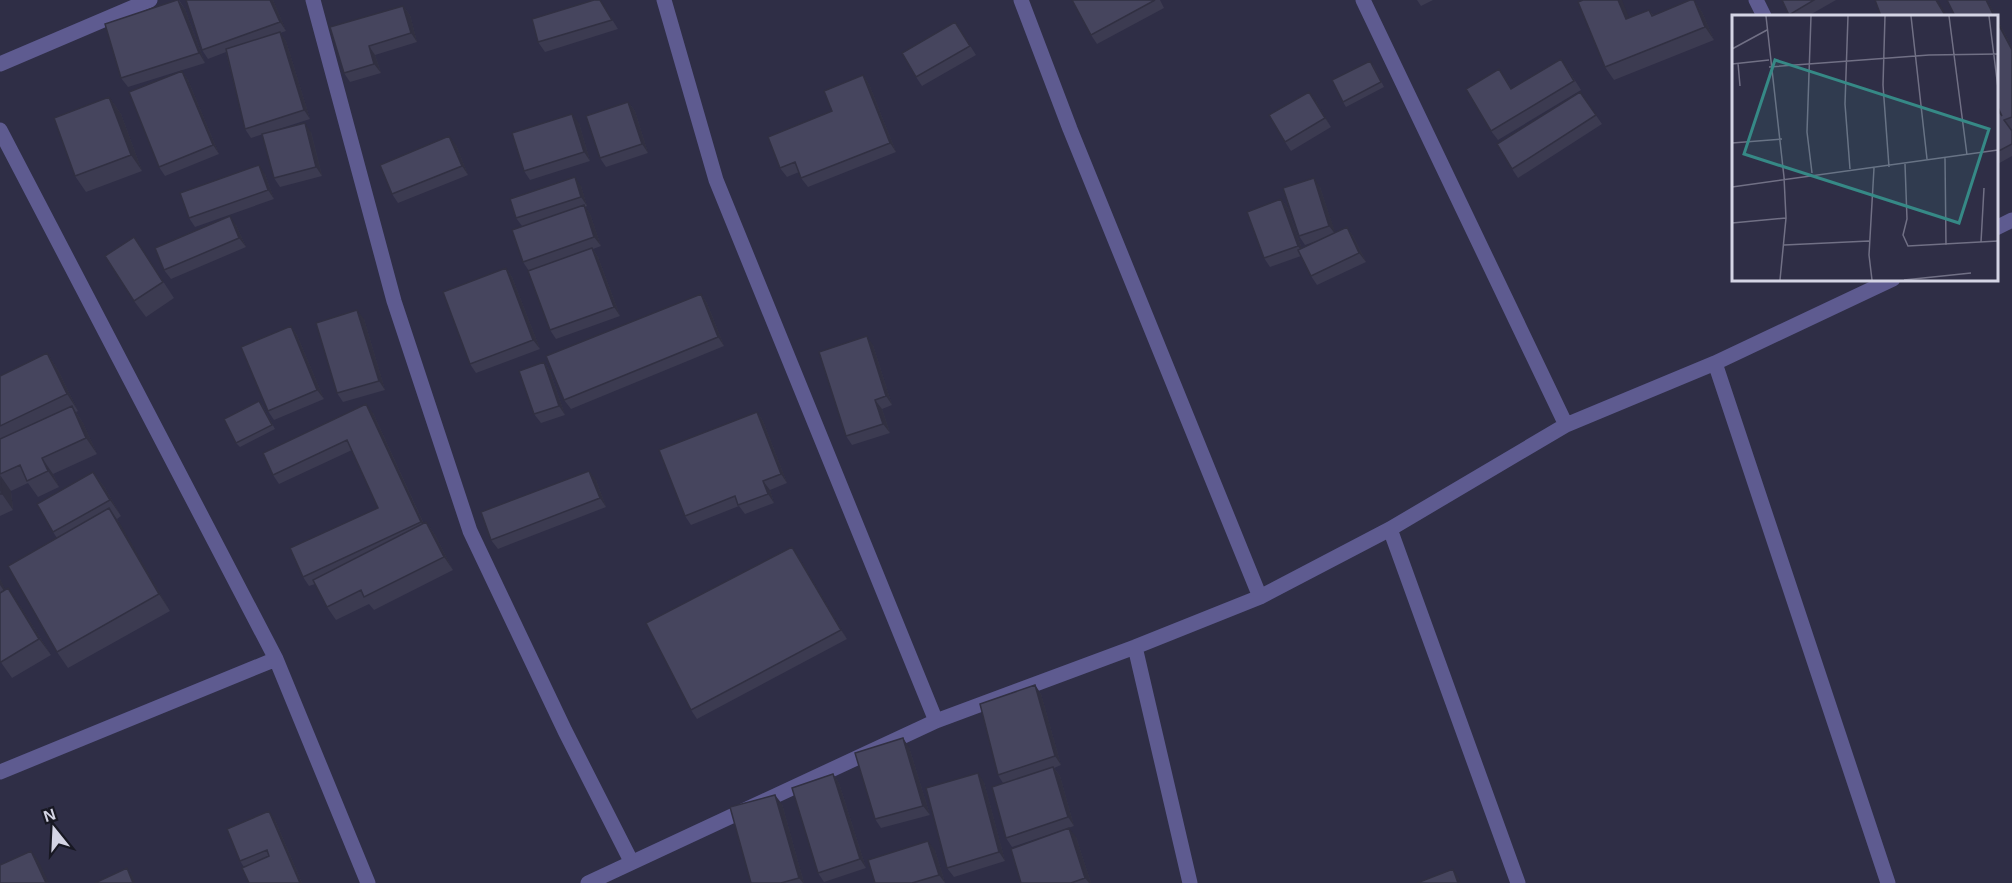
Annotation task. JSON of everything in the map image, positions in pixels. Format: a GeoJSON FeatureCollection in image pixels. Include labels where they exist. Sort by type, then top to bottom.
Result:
{"type":"FeatureCollection","features":[{"type":"Feature","properties":{"kind":"street"},"geometry":{"type":"LineString","coordinates":[[0,64],[150,0]]}},
{"type":"Feature","properties":{"kind":"street"},"geometry":{"type":"LineString","coordinates":[[313,0],[394,301],[470,531],[565,731],[632,861]]}},
{"type":"Feature","properties":{"kind":"street"},"geometry":{"type":"LineString","coordinates":[[664,0],[716,180],[936,721]]}},
{"type":"Feature","properties":{"kind":"street"},"geometry":{"type":"LineString","coordinates":[[1021,0],[1070,129],[1260,597]]}},
{"type":"Feature","properties":{"kind":"street"},"geometry":{"type":"LineString","coordinates":[[1363,0],[1566,425]]}},
{"type":"Feature","properties":{"kind":"street"},"geometry":{"type":"LineString","coordinates":[[1756,0],[1764,15]]}},
{"type":"Feature","properties":{"kind":"street"},"geometry":{"type":"LineString","coordinates":[[0,130],[276,659],[368,883]]}},
{"type":"Feature","properties":{"kind":"street"},"geometry":{"type":"LineString","coordinates":[[1997,227],[2012,220]]}},
{"type":"Feature","properties":{"kind":"street"},"geometry":{"type":"LineString","coordinates":[[588,883],[936,721],[1136,647],[1260,597],[1390,529],[1566,425],[1715,363],[1890,280]]}},
{"type":"Feature","properties":{"kind":"street"},"geometry":{"type":"LineString","coordinates":[[1715,363],[1888,883]]}},
{"type":"Feature","properties":{"kind":"street"},"geometry":{"type":"LineString","coordinates":[[1390,529],[1518,883]]}},
{"type":"Feature","properties":{"kind":"street"},"geometry":{"type":"LineString","coordinates":[[1136,647],[1190,883]]}},
{"type":"Feature","properties":{"kind":"street"},"geometry":{"type":"LineString","coordinates":[[0,772],[276,659]]}},
{"type":"Feature","properties":{"kind":"building"},"geometry":{"type":"Polygon","coordinates":[[[178,0],[199,53],[121,78],[105,24],[178,0]]]}},
{"type":"Feature","properties":{"kind":"building"},"geometry":{"type":"Polygon","coordinates":[[[186,0],[270,0],[280,22],[202,50],[186,0]]]}},
{"type":"Feature","properties":{"kind":"building"},"geometry":{"type":"Polygon","coordinates":[[[600,0],[612,20],[538,42],[532,19],[600,0]]]}},
{"type":"Feature","properties":{"kind":"building"},"geometry":{"type":"Polygon","coordinates":[[[1072,0],[1155,0],[1091,35],[1072,0]]]}},
{"type":"Feature","properties":{"kind":"building"},"geometry":{"type":"Polygon","coordinates":[[[1618,0],[1626,19],[1649,10],[1652,16],[1694,0],[1705,27],[1605,67],[1578,2],[1618,0]]]}},
{"type":"Feature","properties":{"kind":"building"},"geometry":{"type":"Polygon","coordinates":[[[1782,0],[1814,0],[1789,15],[1782,0]]]}},
{"type":"Feature","properties":{"kind":"building"},"geometry":{"type":"Polygon","coordinates":[[[1875,0],[1936,0],[1945,15],[1881,15],[1875,0]]]}},
{"type":"Feature","properties":{"kind":"building"},"geometry":{"type":"Polygon","coordinates":[[[1947,0],[1986,0],[1994,15],[1954,15],[1947,0]]]}},
{"type":"Feature","properties":{"kind":"building"},"geometry":{"type":"Polygon","coordinates":[[[403,6],[411,33],[369,46],[374,64],[344,73],[330,27],[403,6]]]}},
{"type":"Feature","properties":{"kind":"building"},"geometry":{"type":"Polygon","coordinates":[[[955,22],[970,46],[916,77],[902,53],[955,22]]]}},
{"type":"Feature","properties":{"kind":"building"},"geometry":{"type":"Polygon","coordinates":[[[1997,22],[2012,50],[2012,117],[2004,120],[2012,131],[2012,144],[1997,152],[1997,109],[2002,116],[1997,105],[1997,22]]]}},
{"type":"Feature","properties":{"kind":"building"},"geometry":{"type":"Polygon","coordinates":[[[280,32],[304,110],[245,129],[226,49],[280,32]]]}},
{"type":"Feature","properties":{"kind":"building"},"geometry":{"type":"Polygon","coordinates":[[[1561,59],[1574,81],[1491,131],[1466,89],[1499,69],[1511,89],[1561,59]]]}},
{"type":"Feature","properties":{"kind":"building"},"geometry":{"type":"Polygon","coordinates":[[[1370,61],[1381,82],[1343,102],[1332,80],[1370,61]]]}},
{"type":"Feature","properties":{"kind":"building"},"geometry":{"type":"Polygon","coordinates":[[[182,71],[213,145],[159,167],[129,92],[182,71]]]}},
{"type":"Feature","properties":{"kind":"building"},"geometry":{"type":"Polygon","coordinates":[[[863,75],[890,143],[801,178],[795,162],[780,168],[768,137],[832,111],[824,91],[863,75]]]}},
{"type":"Feature","properties":{"kind":"building"},"geometry":{"type":"Polygon","coordinates":[[[1309,92],[1325,118],[1285,142],[1269,115],[1309,92]]]}},
{"type":"Feature","properties":{"kind":"building"},"geometry":{"type":"Polygon","coordinates":[[[1580,92],[1596,115],[1512,169],[1497,144],[1580,92]]]}},
{"type":"Feature","properties":{"kind":"building"},"geometry":{"type":"Polygon","coordinates":[[[109,97],[131,155],[75,176],[54,118],[109,97]]]}},
{"type":"Feature","properties":{"kind":"building"},"geometry":{"type":"Polygon","coordinates":[[[628,102],[642,144],[600,158],[586,116],[628,102]]]}},
{"type":"Feature","properties":{"kind":"building"},"geometry":{"type":"Polygon","coordinates":[[[572,114],[584,152],[524,171],[512,133],[572,114]]]}},
{"type":"Feature","properties":{"kind":"building"},"geometry":{"type":"Polygon","coordinates":[[[305,123],[316,167],[274,178],[262,134],[305,123]]]}},
{"type":"Feature","properties":{"kind":"building"},"geometry":{"type":"Polygon","coordinates":[[[449,136],[462,166],[392,194],[380,165],[449,136]]]}},
{"type":"Feature","properties":{"kind":"building"},"geometry":{"type":"Polygon","coordinates":[[[259,165],[268,190],[189,218],[180,193],[259,165]]]}},
{"type":"Feature","properties":{"kind":"building"},"geometry":{"type":"Polygon","coordinates":[[[575,177],[581,197],[516,218],[510,199],[575,177]]]}},
{"type":"Feature","properties":{"kind":"building"},"geometry":{"type":"Polygon","coordinates":[[[1314,178],[1329,226],[1299,236],[1283,188],[1314,178]]]}},
{"type":"Feature","properties":{"kind":"building"},"geometry":{"type":"Polygon","coordinates":[[[1281,199],[1298,246],[1264,258],[1247,212],[1281,199]]]}},
{"type":"Feature","properties":{"kind":"building"},"geometry":{"type":"Polygon","coordinates":[[[584,205],[594,237],[523,262],[512,230],[584,205]]]}},
{"type":"Feature","properties":{"kind":"building"},"geometry":{"type":"Polygon","coordinates":[[[230,216],[239,238],[164,270],[155,248],[230,216]]]}},
{"type":"Feature","properties":{"kind":"building"},"geometry":{"type":"Polygon","coordinates":[[[1347,227],[1359,253],[1311,276],[1298,250],[1347,227]]]}},
{"type":"Feature","properties":{"kind":"building"},"geometry":{"type":"Polygon","coordinates":[[[134,237],[163,282],[134,301],[105,256],[134,237]]]}},
{"type":"Feature","properties":{"kind":"building"},"geometry":{"type":"Polygon","coordinates":[[[592,248],[614,307],[550,330],[528,271],[592,248]]]}},
{"type":"Feature","properties":{"kind":"building"},"geometry":{"type":"Polygon","coordinates":[[[506,268],[533,340],[470,364],[443,292],[506,268]]]}},
{"type":"Feature","properties":{"kind":"building"},"geometry":{"type":"Polygon","coordinates":[[[701,294],[718,337],[564,400],[546,356],[701,294]]]}},
{"type":"Feature","properties":{"kind":"building"},"geometry":{"type":"Polygon","coordinates":[[[357,310],[379,381],[337,393],[316,323],[357,310]]]}},
{"type":"Feature","properties":{"kind":"building"},"geometry":{"type":"Polygon","coordinates":[[[291,326],[317,390],[268,411],[241,347],[291,326]]]}},
{"type":"Feature","properties":{"kind":"building"},"geometry":{"type":"Polygon","coordinates":[[[867,336],[886,396],[875,400],[883,424],[846,436],[819,352],[867,336]]]}},
{"type":"Feature","properties":{"kind":"building"},"geometry":{"type":"Polygon","coordinates":[[[47,353],[67,394],[0,426],[0,376],[47,353]]]}},
{"type":"Feature","properties":{"kind":"building"},"geometry":{"type":"Polygon","coordinates":[[[544,362],[559,406],[534,414],[519,371],[544,362]]]}},
{"type":"Feature","properties":{"kind":"building"},"geometry":{"type":"Polygon","coordinates":[[[259,401],[272,425],[236,443],[224,419],[259,401]]]}},
{"type":"Feature","properties":{"kind":"building"},"geometry":{"type":"Polygon","coordinates":[[[366,404],[421,522],[303,577],[290,548],[378,508],[347,440],[273,475],[263,453],[366,404]]]}},
{"type":"Feature","properties":{"kind":"building"},"geometry":{"type":"Polygon","coordinates":[[[72,406],[86,438],[42,458],[48,471],[27,481],[20,465],[0,474],[0,439],[72,406]]]}},
{"type":"Feature","properties":{"kind":"building"},"geometry":{"type":"Polygon","coordinates":[[[757,412],[781,474],[763,481],[768,494],[738,505],[735,496],[685,516],[659,450],[757,412]]]}},
{"type":"Feature","properties":{"kind":"building"},"geometry":{"type":"Polygon","coordinates":[[[589,471],[600,498],[491,540],[481,512],[589,471]]]}},
{"type":"Feature","properties":{"kind":"building"},"geometry":{"type":"Polygon","coordinates":[[[93,472],[110,500],[53,532],[37,504],[93,472]]]}},
{"type":"Feature","properties":{"kind":"building"},"geometry":{"type":"Polygon","coordinates":[[[109,508],[159,594],[57,652],[8,566],[109,508]]]}},
{"type":"Feature","properties":{"kind":"building"},"geometry":{"type":"Polygon","coordinates":[[[426,522],[444,557],[364,597],[361,590],[327,607],[313,580],[426,522]]]}},
{"type":"Feature","properties":{"kind":"building"},"geometry":{"type":"Polygon","coordinates":[[[792,547],[841,630],[691,710],[646,623],[792,547]]]}},
{"type":"Feature","properties":{"kind":"building"},"geometry":{"type":"Polygon","coordinates":[[[8,588],[39,639],[1,662],[0,593],[8,588]]]}},
{"type":"Feature","properties":{"kind":"building"},"geometry":{"type":"Polygon","coordinates":[[[1035,685],[1055,756],[998,775],[980,704],[1035,685]]]}},
{"type":"Feature","properties":{"kind":"building"},"geometry":{"type":"Polygon","coordinates":[[[903,738],[923,806],[875,819],[855,753],[903,738]]]}},
{"type":"Feature","properties":{"kind":"building"},"geometry":{"type":"Polygon","coordinates":[[[1053,767],[1068,817],[1006,838],[992,787],[1053,767]]]}},
{"type":"Feature","properties":{"kind":"building"},"geometry":{"type":"Polygon","coordinates":[[[978,773],[999,852],[947,868],[926,788],[978,773]]]}},
{"type":"Feature","properties":{"kind":"building"},"geometry":{"type":"Polygon","coordinates":[[[833,774],[860,859],[818,873],[792,788],[833,774]]]}},
{"type":"Feature","properties":{"kind":"building"},"geometry":{"type":"Polygon","coordinates":[[[775,795],[799,878],[781,883],[751,883],[730,807],[775,795]]]}},
{"type":"Feature","properties":{"kind":"building"},"geometry":{"type":"Polygon","coordinates":[[[269,811],[300,883],[249,883],[242,868],[269,856],[267,850],[240,861],[227,829],[269,811]]]}},
{"type":"Feature","properties":{"kind":"building"},"geometry":{"type":"Polygon","coordinates":[[[1069,828],[1085,878],[1071,883],[1021,883],[1011,849],[1069,828]]]}},
{"type":"Feature","properties":{"kind":"building"},"geometry":{"type":"Polygon","coordinates":[[[928,841],[939,875],[912,883],[875,883],[868,860],[928,841]]]}},
{"type":"Feature","properties":{"kind":"building"},"geometry":{"type":"Polygon","coordinates":[[[31,851],[46,883],[0,883],[0,865],[31,851]]]}},
{"type":"Feature","properties":{"kind":"building"},"geometry":{"type":"Polygon","coordinates":[[[127,868],[133,883],[95,883],[127,868]]]}},
{"type":"Feature","properties":{"kind":"building"},"geometry":{"type":"Polygon","coordinates":[[[1453,869],[1458,883],[1417,883],[1453,869]]]}}]}
